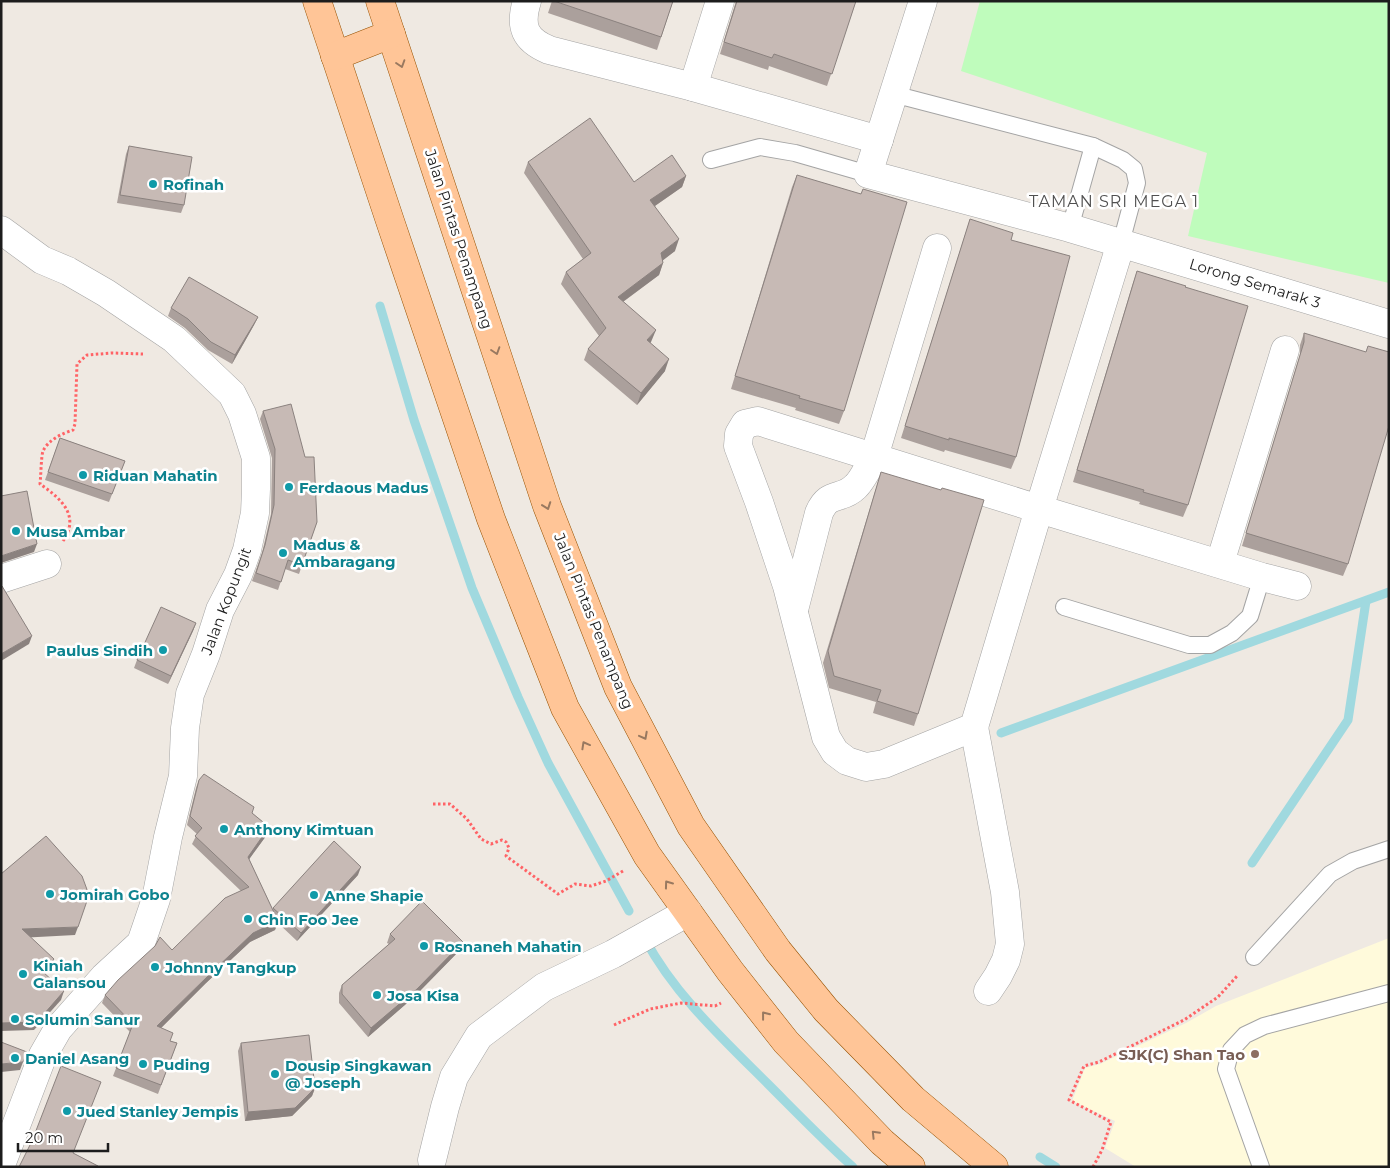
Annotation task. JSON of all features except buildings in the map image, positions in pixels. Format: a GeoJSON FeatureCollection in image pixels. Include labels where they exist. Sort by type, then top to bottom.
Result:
{"type":"FeatureCollection","features":[{"type":"Feature","properties":{"kind":"main road"},"geometry":{"type":"LineString","coordinates":[[317,1],[491,519],[564,708],[647,855],[730,971],[786,1042],[882,1142],[911,1167]]}},
{"type":"Feature","properties":{"kind":"main road","name":"Jalan Pintas Penampang"},"geometry":{"type":"LineString","coordinates":[[380,1],[547,506],[618,687],[691,826],[778,951],[826,1010],[913,1099],[994,1167]]}},
{"type":"Feature","properties":{"kind":"main road"},"geometry":{"type":"LineString","coordinates":[[335,56],[391,34]]}},
{"type":"Feature","properties":{"kind":"street"},"geometry":{"type":"LineString","coordinates":[[527,1],[523,24],[528,36],[536,45],[879,140]]}},
{"type":"Feature","properties":{"kind":"street"},"geometry":{"type":"LineString","coordinates":[[693,87],[720,1]]}},
{"type":"Feature","properties":{"kind":"street"},"geometry":{"type":"LineString","coordinates":[[868,174],[923,1]]}},
{"type":"Feature","properties":{"kind":"street","name":"Lorong Semarak 3"},"geometry":{"type":"LineString","coordinates":[[868,174],[1070,228],[1389,324]]}},
{"type":"Feature","properties":{"kind":"street","name":"Jalan Kopungit"},"geometry":{"type":"LineString","coordinates":[[1,230],[42,260],[68,271],[106,293],[174,339],[232,394],[251,438],[256,458],[256,489],[255,513],[238,575],[220,610],[206,654],[190,694],[185,728],[183,776],[168,837],[156,899],[141,943],[104,977],[58,1029],[43,1055],[1,1165]]}},
{"type":"Feature","properties":{"kind":"street"},"geometry":{"type":"LineString","coordinates":[[988,991],[1006,960],[1010,944],[1005,892],[974,727],[1121,243]]}},
{"type":"Feature","properties":{"kind":"street"},"geometry":{"type":"LineString","coordinates":[[794,611],[819,513],[823,504],[830,498],[848,493],[857,486],[874,457],[937,248]]}},
{"type":"Feature","properties":{"kind":"street"},"geometry":{"type":"LineString","coordinates":[[1220,563],[1285,350]]}},
{"type":"Feature","properties":{"kind":"street"},"geometry":{"type":"LineString","coordinates":[[974,727],[884,764],[866,766],[847,761],[835,752],[826,738],[787,586],[738,446],[740,434],[745,424],[758,421],[1039,509],[1262,577],[1298,586]]}},
{"type":"Feature","properties":{"kind":"street"},"geometry":{"type":"LineString","coordinates":[[1,579],[47,564]]}},
{"type":"Feature","properties":{"kind":"street"},"geometry":{"type":"LineString","coordinates":[[432,1160],[454,1077],[479,1036],[544,987],[613,954],[688,912]]}},
{"type":"Feature","properties":{"kind":"lane"},"geometry":{"type":"LineString","coordinates":[[893,94],[1093,146],[1122,160],[1134,169],[1137,183],[1121,243]]}},
{"type":"Feature","properties":{"kind":"lane"},"geometry":{"type":"LineString","coordinates":[[1070,228],[1093,146]]}},
{"type":"Feature","properties":{"kind":"lane"},"geometry":{"type":"LineString","coordinates":[[711,160],[760,147],[795,153],[868,174]]}},
{"type":"Feature","properties":{"kind":"lane"},"geometry":{"type":"LineString","coordinates":[[1064,607],[1189,645],[1210,645],[1232,633],[1250,616],[1262,577]]}},
{"type":"Feature","properties":{"kind":"lane"},"geometry":{"type":"LineString","coordinates":[[1254,957],[1330,874],[1353,861],[1389,850]]}},
{"type":"Feature","properties":{"kind":"lane"},"geometry":{"type":"LineString","coordinates":[[1261,1167],[1226,1069],[1231,1050],[1245,1035],[1264,1026],[1389,993]]}},
{"type":"Feature","properties":{"kind":"path"},"geometry":{"type":"LineString","coordinates":[[47,564],[68,535],[71,521],[66,506],[58,496],[40,484],[44,450],[61,434],[73,430],[75,424],[77,364],[88,355],[112,353],[150,355]]}},
{"type":"Feature","properties":{"kind":"path"},"geometry":{"type":"LineString","coordinates":[[433,804],[450,804],[467,819],[481,839],[491,844],[502,840],[506,842],[509,848],[506,856],[558,894],[575,884],[591,886],[606,881],[615,875]]}},
{"type":"Feature","properties":{"kind":"path"},"geometry":{"type":"LineString","coordinates":[[1093,1167],[1102,1150],[1111,1122],[1069,1100],[1084,1066],[1099,1062],[1184,1020],[1218,998],[1254,957]]}},
{"type":"Feature","properties":{"kind":"path"},"geometry":{"type":"LineString","coordinates":[[614,1026],[650,1010],[681,1003],[704,1005]]}},
{"type":"Feature","properties":{"kind":"shaded area","name":"SJK(C) Shan Tao"},"geometry":{"type":"Polygon","coordinates":[[[1389,938],[1389,1167],[1136,1167],[1105,1148],[1115,1121],[1072,1101],[1085,1068],[1100,1064],[1186,1023],[1216,1006],[1389,938]]]}},
{"type":"Feature","properties":{"kind":"green space"},"geometry":{"type":"Polygon","coordinates":[[[980,1],[1389,1],[1389,283],[1188,236],[1207,153],[961,71],[980,1]]]}},
{"type":"Feature","properties":{"kind":"waterway"},"geometry":{"type":"LineString","coordinates":[[380,306],[414,420],[472,588],[548,763],[629,911]]}},
{"type":"Feature","properties":{"kind":"waterway"},"geometry":{"type":"LineString","coordinates":[[1001,733],[1389,592]]}},
{"type":"Feature","properties":{"kind":"waterway"},"geometry":{"type":"LineString","coordinates":[[1252,863],[1348,720],[1366,601]]}},
{"type":"Feature","properties":{"kind":"waterway"},"geometry":{"type":"LineString","coordinates":[[645,939],[671,979],[701,1016],[853,1167]]}},
{"type":"Feature","properties":{"kind":"waterway"},"geometry":{"type":"LineString","coordinates":[[1040,1157],[1056,1167]]}},
{"type":"Feature","properties":{"kind":"place","name":"Rofinah"},"geometry":{"type":"Point","coordinates":[153,184]}},
{"type":"Feature","properties":{"kind":"place","name":"Riduan Mahatin"},"geometry":{"type":"Point","coordinates":[83,475]}},
{"type":"Feature","properties":{"kind":"place","name":"Ferdaous Madus"},"geometry":{"type":"Point","coordinates":[289,487]}},
{"type":"Feature","properties":{"kind":"place","name":"Musa Ambar"},"geometry":{"type":"Point","coordinates":[16,531]}},
{"type":"Feature","properties":{"kind":"place","name":"Madus & Ambaragang"},"geometry":{"type":"Point","coordinates":[283,553]}},
{"type":"Feature","properties":{"kind":"place","name":"Paulus Sindih"},"geometry":{"type":"Point","coordinates":[163,650]}},
{"type":"Feature","properties":{"kind":"place","name":"Anthony Kimtuan"},"geometry":{"type":"Point","coordinates":[224,829]}},
{"type":"Feature","properties":{"kind":"place","name":"Jomirah Gobo"},"geometry":{"type":"Point","coordinates":[50,894]}},
{"type":"Feature","properties":{"kind":"place","name":"Anne Shapie"},"geometry":{"type":"Point","coordinates":[314,895]}},
{"type":"Feature","properties":{"kind":"place","name":"Chin Foo Jee"},"geometry":{"type":"Point","coordinates":[248,919]}},
{"type":"Feature","properties":{"kind":"place","name":"Rosnaneh Mahatin"},"geometry":{"type":"Point","coordinates":[424,946]}},
{"type":"Feature","properties":{"kind":"place","name":"Johnny Tangkup"},"geometry":{"type":"Point","coordinates":[155,967]}},
{"type":"Feature","properties":{"kind":"place","name":"Kiniah Galansou"},"geometry":{"type":"Point","coordinates":[23,974]}},
{"type":"Feature","properties":{"kind":"place","name":"Josa Kisa"},"geometry":{"type":"Point","coordinates":[377,995]}},
{"type":"Feature","properties":{"kind":"place","name":"Solumin Sanur"},"geometry":{"type":"Point","coordinates":[15,1019]}},
{"type":"Feature","properties":{"kind":"place","name":"SJK(C) Shan Tao"},"geometry":{"type":"Point","coordinates":[1255,1054]}},
{"type":"Feature","properties":{"kind":"place","name":"Daniel Asang"},"geometry":{"type":"Point","coordinates":[15,1058]}},
{"type":"Feature","properties":{"kind":"place","name":"Puding"},"geometry":{"type":"Point","coordinates":[143,1064]}},
{"type":"Feature","properties":{"kind":"place","name":"Dousip Singkawan @ Joseph"},"geometry":{"type":"Point","coordinates":[275,1074]}},
{"type":"Feature","properties":{"kind":"place","name":"Jued Stanley Jempis"},"geometry":{"type":"Point","coordinates":[67,1111]}},
{"type":"Feature","properties":{"kind":"district","name":"TAMAN SRI MEGA 1"},"geometry":{"type":"Point","coordinates":[1114,201]}}]}
